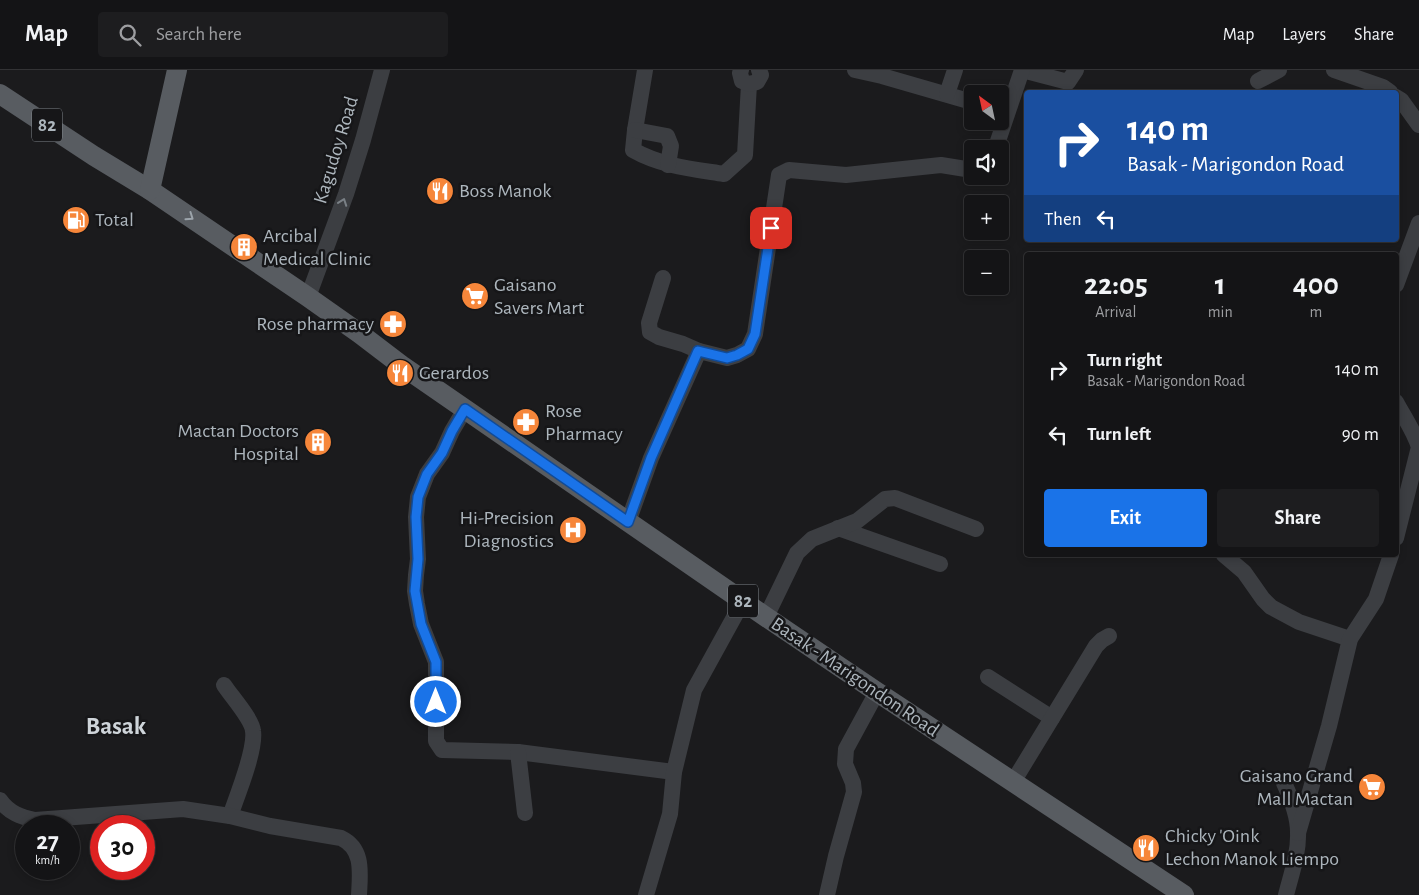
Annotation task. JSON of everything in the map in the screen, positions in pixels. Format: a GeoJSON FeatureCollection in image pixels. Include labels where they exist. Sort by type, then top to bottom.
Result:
{"type":"FeatureCollection","features":[{"type":"Feature","properties":{"kind":"main road"},"geometry":{"type":"LineString","coordinates":[[150,190],[177,70]]}},
{"type":"Feature","properties":{"kind":"main road","name":"82"},"geometry":{"type":"LineString","coordinates":[[0,94],[94,156],[150,190],[308,297]]}},
{"type":"Feature","properties":{"kind":"main road","name":"Basak - Marigondon Road"},"geometry":{"type":"LineString","coordinates":[[308,297],[401,365],[766,617],[1012,782],[1163,889],[1184,895]]}},
{"type":"Feature","properties":{"kind":"street","name":"Kagudoy Road"},"geometry":{"type":"LineString","coordinates":[[308,297],[349,185],[382,70]]}},
{"type":"Feature","properties":{"kind":"street"},"geometry":{"type":"LineString","coordinates":[[645,70],[633,150],[668,165],[724,174],[745,155],[739,74],[757,82],[761,75],[759,70]]}},
{"type":"Feature","properties":{"kind":"street"},"geometry":{"type":"LineString","coordinates":[[855,70],[964,99]]}},
{"type":"Feature","properties":{"kind":"street"},"geometry":{"type":"LineString","coordinates":[[947,94],[955,70]]}},
{"type":"Feature","properties":{"kind":"street"},"geometry":{"type":"LineString","coordinates":[[1009,99],[1022,70],[1068,82],[1076,70]]}},
{"type":"Feature","properties":{"kind":"street"},"geometry":{"type":"LineString","coordinates":[[1258,81],[1280,70]]}},
{"type":"Feature","properties":{"kind":"street"},"geometry":{"type":"LineString","coordinates":[[1334,70],[1387,90]]}},
{"type":"Feature","properties":{"kind":"street"},"geometry":{"type":"LineString","coordinates":[[1399,99],[1419,125]]}},
{"type":"Feature","properties":{"kind":"street"},"geometry":{"type":"LineString","coordinates":[[635,130],[667,136],[671,146],[668,165]]}},
{"type":"Feature","properties":{"kind":"street"},"geometry":{"type":"LineString","coordinates":[[663,278],[649,323],[650,332],[698,351],[727,358],[737,355],[748,349],[755,334],[779,175],[789,170],[846,174],[941,165],[964,169]]}},
{"type":"Feature","properties":{"kind":"street"},"geometry":{"type":"LineString","coordinates":[[1399,277],[1419,223]]}},
{"type":"Feature","properties":{"kind":"street"},"geometry":{"type":"LineString","coordinates":[[628,522],[651,458],[698,351]]}},
{"type":"Feature","properties":{"kind":"street"},"geometry":{"type":"LineString","coordinates":[[1399,408],[1416,436],[1418,447],[1399,526]]}},
{"type":"Feature","properties":{"kind":"street"},"geometry":{"type":"LineString","coordinates":[[465,409],[442,453],[427,474],[418,497],[416,517],[418,559],[415,591],[421,624],[436,662],[436,740],[442,750],[518,752],[674,772]]}},
{"type":"Feature","properties":{"kind":"street"},"geometry":{"type":"LineString","coordinates":[[766,617],[797,553],[812,539],[857,521],[885,499],[895,498],[976,529]]}},
{"type":"Feature","properties":{"kind":"street"},"geometry":{"type":"LineString","coordinates":[[838,528],[940,564]]}},
{"type":"Feature","properties":{"kind":"street"},"geometry":{"type":"LineString","coordinates":[[1226,557],[1244,572],[1271,607],[1299,622],[1350,639]]}},
{"type":"Feature","properties":{"kind":"street"},"geometry":{"type":"LineString","coordinates":[[1286,895],[1296,857],[1298,833],[1329,726],[1350,639],[1376,599],[1390,557]]}},
{"type":"Feature","properties":{"kind":"street"},"geometry":{"type":"LineString","coordinates":[[646,895],[670,814],[674,772],[694,690],[743,601]]}},
{"type":"Feature","properties":{"kind":"street"},"geometry":{"type":"LineString","coordinates":[[1012,782],[1096,646],[1109,636]]}},
{"type":"Feature","properties":{"kind":"street"},"geometry":{"type":"LineString","coordinates":[[988,676],[1052,718]]}},
{"type":"Feature","properties":{"kind":"street"},"geometry":{"type":"LineString","coordinates":[[224,685],[245,714],[253,729],[253,747],[230,816]]}},
{"type":"Feature","properties":{"kind":"street"},"geometry":{"type":"LineString","coordinates":[[828,895],[836,856],[854,792],[853,783],[845,764],[846,749],[877,692]]}},
{"type":"Feature","properties":{"kind":"street"},"geometry":{"type":"LineString","coordinates":[[518,752],[525,813]]}},
{"type":"Feature","properties":{"kind":"street"},"geometry":{"type":"LineString","coordinates":[[1284,783],[1294,806],[1298,833]]}},
{"type":"Feature","properties":{"kind":"street"},"geometry":{"type":"LineString","coordinates":[[0,800],[19,816],[35,820],[183,809],[230,816],[270,826],[341,838],[350,842],[357,852],[360,874],[359,895]]}},
{"type":"Feature","properties":{"kind":"place","name":"Boss Manok"},"geometry":{"type":"Point","coordinates":[440,191]}},
{"type":"Feature","properties":{"kind":"place","name":"Total"},"geometry":{"type":"Point","coordinates":[76,220]}},
{"type":"Feature","properties":{"kind":"place","name":"Arcibal Medical Clinic"},"geometry":{"type":"Point","coordinates":[244,247]}},
{"type":"Feature","properties":{"kind":"place","name":"Gaisano Savers Mart"},"geometry":{"type":"Point","coordinates":[475,296]}},
{"type":"Feature","properties":{"kind":"place","name":"Rose pharmacy"},"geometry":{"type":"Point","coordinates":[393,324]}},
{"type":"Feature","properties":{"kind":"place","name":"Gerardos"},"geometry":{"type":"Point","coordinates":[400,373]}},
{"type":"Feature","properties":{"kind":"place","name":"Rose Pharmacy"},"geometry":{"type":"Point","coordinates":[526,422]}},
{"type":"Feature","properties":{"kind":"place","name":"Mactan Doctors Hospital"},"geometry":{"type":"Point","coordinates":[318,442]}},
{"type":"Feature","properties":{"kind":"place","name":"Hi-Precision Diagnostics"},"geometry":{"type":"Point","coordinates":[573,530]}},
{"type":"Feature","properties":{"kind":"place","name":"Gaisano Grand Mall Mactan"},"geometry":{"type":"Point","coordinates":[1372,787]}},
{"type":"Feature","properties":{"kind":"place","name":"Chicky 'Oink Lechon Manok Liempo"},"geometry":{"type":"Point","coordinates":[1146,848]}},
{"type":"Feature","properties":{"kind":"district","name":"Basak"},"geometry":{"type":"Point","coordinates":[116,726]}},
{"type":"Feature","properties":{"kind":"route"},"geometry":{"type":"LineString","coordinates":[[436,702],[436,662],[421,624],[415,591],[418,559],[416,517],[418,497],[427,474],[442,453],[465,409],[628,522],[651,458],[698,351],[727,358],[748,349],[755,334],[771,228]]}}]}
